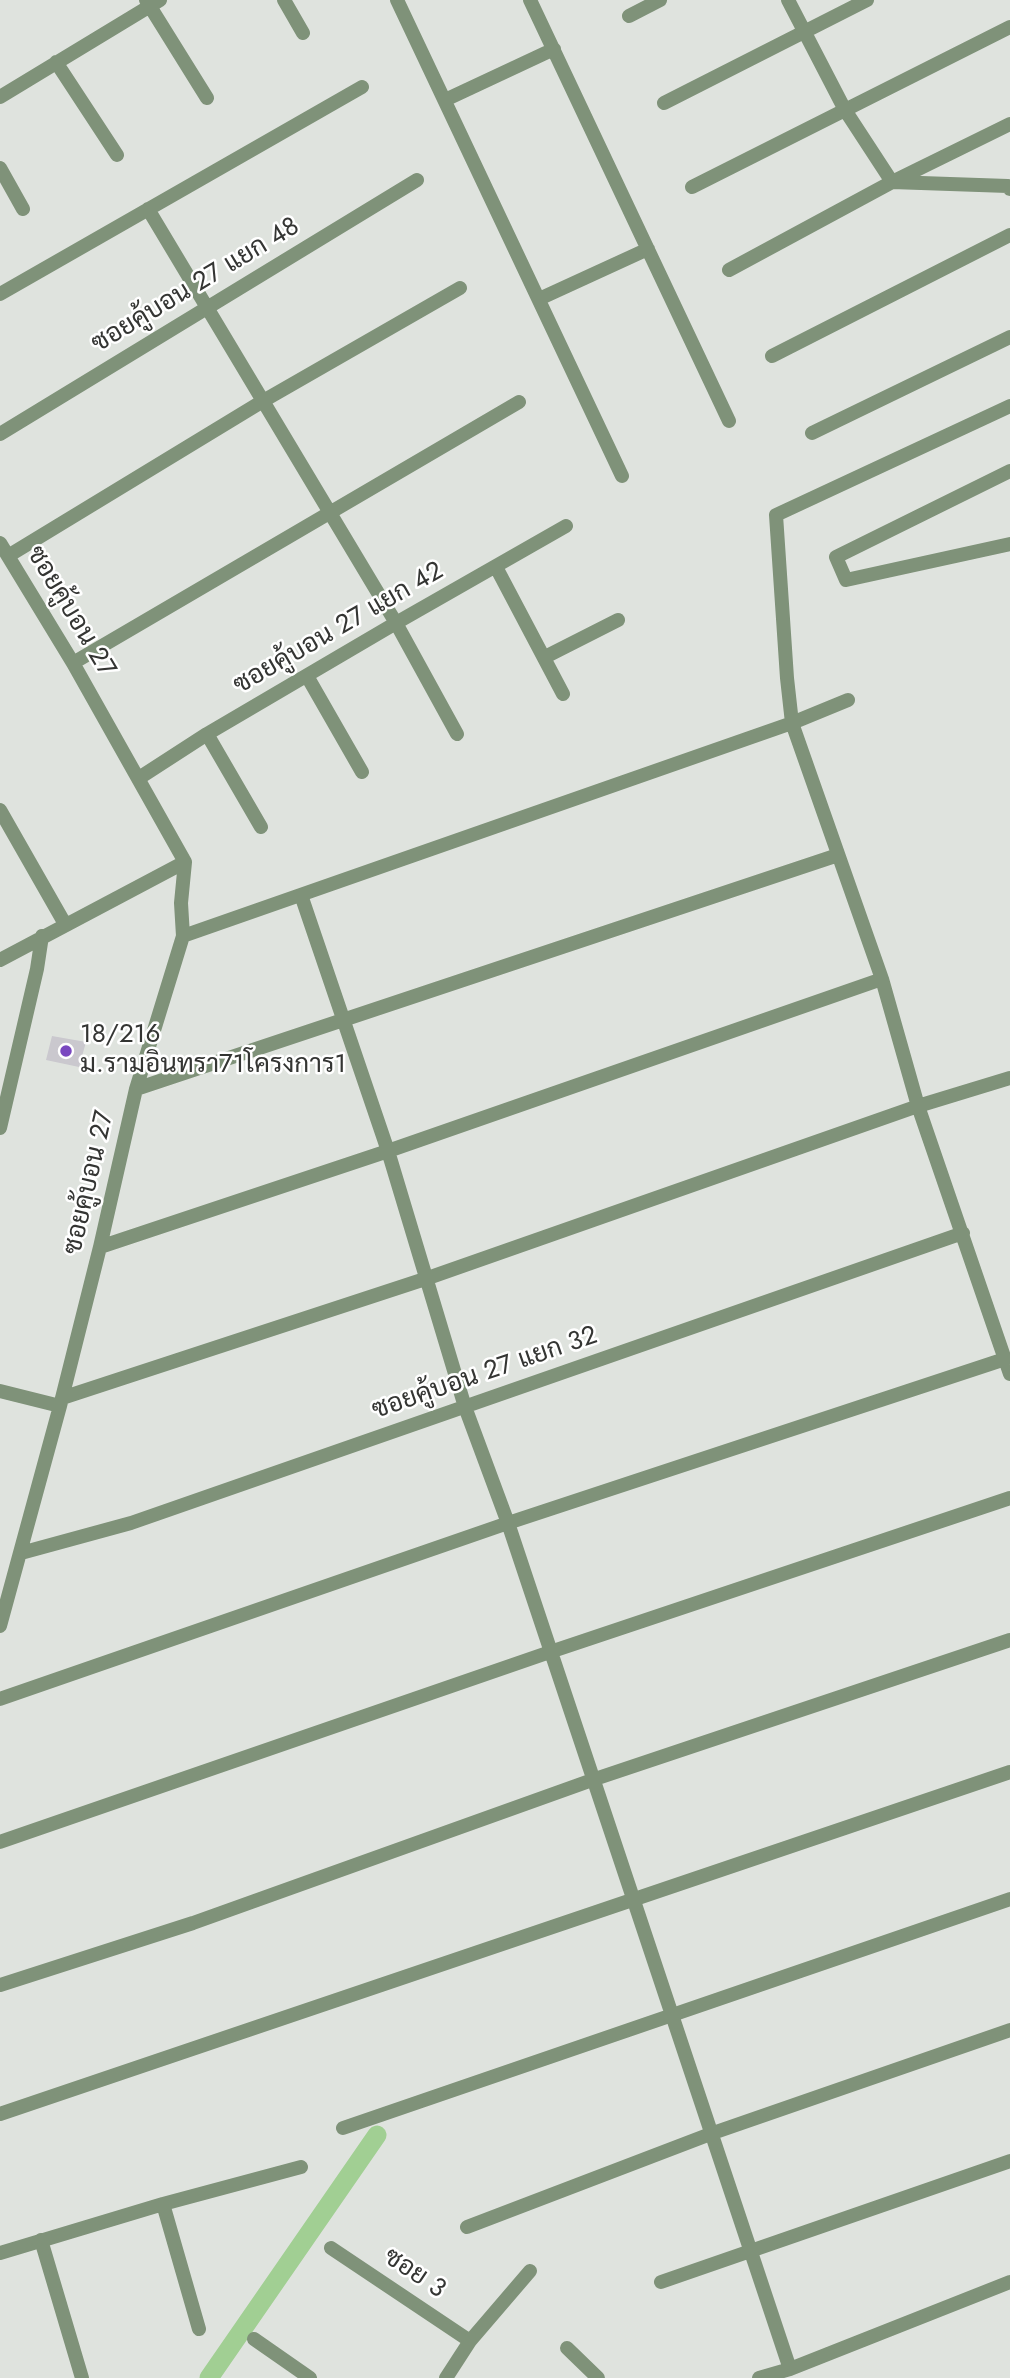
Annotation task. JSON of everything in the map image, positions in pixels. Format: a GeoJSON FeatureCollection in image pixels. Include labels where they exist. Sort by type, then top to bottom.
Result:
{"type":"FeatureCollection","features":[{"type":"Feature","properties":{"kind":"street"},"geometry":{"type":"LineString","coordinates":[[284,0],[303,33]]}},
{"type":"Feature","properties":{"kind":"street"},"geometry":{"type":"LineString","coordinates":[[397,0],[622,476]]}},
{"type":"Feature","properties":{"kind":"street"},"geometry":{"type":"LineString","coordinates":[[530,0],[729,421]]}},
{"type":"Feature","properties":{"kind":"street"},"geometry":{"type":"LineString","coordinates":[[629,16],[660,0]]}},
{"type":"Feature","properties":{"kind":"street"},"geometry":{"type":"LineString","coordinates":[[788,0],[845,110],[892,182]]}},
{"type":"Feature","properties":{"kind":"street"},"geometry":{"type":"LineString","coordinates":[[664,103],[867,0]]}},
{"type":"Feature","properties":{"kind":"street"},"geometry":{"type":"LineString","coordinates":[[0,97],[152,2],[207,98]]}},
{"type":"Feature","properties":{"kind":"street"},"geometry":{"type":"LineString","coordinates":[[692,187],[1010,27]]}},
{"type":"Feature","properties":{"kind":"street"},"geometry":{"type":"LineString","coordinates":[[444,100],[554,49]]}},
{"type":"Feature","properties":{"kind":"street"},"geometry":{"type":"LineString","coordinates":[[56,62],[117,155]]}},
{"type":"Feature","properties":{"kind":"street"},"geometry":{"type":"LineString","coordinates":[[0,294],[362,87]]}},
{"type":"Feature","properties":{"kind":"street"},"geometry":{"type":"LineString","coordinates":[[729,270],[892,182],[1010,124]]}},
{"type":"Feature","properties":{"kind":"street"},"geometry":{"type":"LineString","coordinates":[[0,168],[23,209]]}},
{"type":"Feature","properties":{"kind":"street","name":"ซอยคู้บอน 27 แยก 48"},"geometry":{"type":"LineString","coordinates":[[0,434],[417,180]]}},
{"type":"Feature","properties":{"kind":"street"},"geometry":{"type":"LineString","coordinates":[[892,182],[1009,187]]}},
{"type":"Feature","properties":{"kind":"street"},"geometry":{"type":"LineString","coordinates":[[148,209],[396,622],[457,734]]}},
{"type":"Feature","properties":{"kind":"street"},"geometry":{"type":"LineString","coordinates":[[772,356],[1010,235]]}},
{"type":"Feature","properties":{"kind":"street"},"geometry":{"type":"LineString","coordinates":[[539,299],[648,249]]}},
{"type":"Feature","properties":{"kind":"street"},"geometry":{"type":"LineString","coordinates":[[4,550],[460,288]]}},
{"type":"Feature","properties":{"kind":"street"},"geometry":{"type":"LineString","coordinates":[[813,433],[1010,337]]}},
{"type":"Feature","properties":{"kind":"street"},"geometry":{"type":"LineString","coordinates":[[73,663],[519,402]]}},
{"type":"Feature","properties":{"kind":"street"},"geometry":{"type":"LineString","coordinates":[[1010,406],[776,515],[792,723],[882,979],[918,1106],[1010,1374]]}},
{"type":"Feature","properties":{"kind":"street"},"geometry":{"type":"LineString","coordinates":[[1010,471],[836,556],[846,580],[1010,544]]}},
{"type":"Feature","properties":{"kind":"street","name":"ซอยคู้บอน 27 แยก 42"},"geometry":{"type":"LineString","coordinates":[[139,778],[207,734],[396,622],[566,526]]}},
{"type":"Feature","properties":{"kind":"street","name":"ซอยคู้บอน 27"},"geometry":{"type":"LineString","coordinates":[[0,1626],[61,1402],[136,1089],[183,936],[181,904],[185,862],[73,663],[4,550]]}},
{"type":"Feature","properties":{"kind":"street"},"geometry":{"type":"LineString","coordinates":[[496,567],[563,694]]}},
{"type":"Feature","properties":{"kind":"street"},"geometry":{"type":"LineString","coordinates":[[545,657],[618,620]]}},
{"type":"Feature","properties":{"kind":"street"},"geometry":{"type":"LineString","coordinates":[[307,676],[362,772]]}},
{"type":"Feature","properties":{"kind":"street"},"geometry":{"type":"LineString","coordinates":[[183,936],[792,723],[848,700]]}},
{"type":"Feature","properties":{"kind":"street"},"geometry":{"type":"LineString","coordinates":[[207,734],[261,827]]}},
{"type":"Feature","properties":{"kind":"street"},"geometry":{"type":"LineString","coordinates":[[3,820],[65,924]]}},
{"type":"Feature","properties":{"kind":"street"},"geometry":{"type":"LineString","coordinates":[[136,1089],[838,855]]}},
{"type":"Feature","properties":{"kind":"street"},"geometry":{"type":"LineString","coordinates":[[0,960],[185,862]]}},
{"type":"Feature","properties":{"kind":"street"},"geometry":{"type":"LineString","coordinates":[[301,895],[388,1151],[465,1407],[508,1523],[595,1779],[790,2369]]}},
{"type":"Feature","properties":{"kind":"street"},"geometry":{"type":"LineString","coordinates":[[0,1128],[42,936]]}},
{"type":"Feature","properties":{"kind":"street"},"geometry":{"type":"LineString","coordinates":[[100,1247],[388,1151],[882,979]]}},
{"type":"Feature","properties":{"kind":"street"},"geometry":{"type":"LineString","coordinates":[[0,1391],[61,1402],[428,1278],[918,1106],[1010,1078]]}},
{"type":"Feature","properties":{"kind":"street","name":"ซอยคู้บอน 27 แยก 32"},"geometry":{"type":"LineString","coordinates":[[21,1553],[131,1523],[963,1233]]}},
{"type":"Feature","properties":{"kind":"street"},"geometry":{"type":"LineString","coordinates":[[0,1699],[508,1523],[1005,1359]]}},
{"type":"Feature","properties":{"kind":"street"},"geometry":{"type":"LineString","coordinates":[[0,1842],[550,1652],[1010,1498]]}},
{"type":"Feature","properties":{"kind":"street"},"geometry":{"type":"LineString","coordinates":[[0,1985],[194,1923],[595,1779],[1010,1640]]}},
{"type":"Feature","properties":{"kind":"street"},"geometry":{"type":"LineString","coordinates":[[0,2114],[1010,1772]]}},
{"type":"Feature","properties":{"kind":"street"},"geometry":{"type":"LineString","coordinates":[[343,2128],[1010,1899]]}},
{"type":"Feature","properties":{"kind":"street"},"geometry":{"type":"LineString","coordinates":[[467,2227],[713,2133],[1010,2030]]}},
{"type":"Feature","properties":{"kind":"street"},"geometry":{"type":"LineString","coordinates":[[661,2282],[1010,2161]]}},
{"type":"Feature","properties":{"kind":"street"},"geometry":{"type":"LineString","coordinates":[[0,2253],[163,2204],[301,2167]]}},
{"type":"Feature","properties":{"kind":"street"},"geometry":{"type":"LineString","coordinates":[[163,2204],[199,2329]]}},
{"type":"Feature","properties":{"kind":"street"},"geometry":{"type":"LineString","coordinates":[[41,2240],[82,2378]]}},
{"type":"Feature","properties":{"kind":"street","name":"ซอย 3"},"geometry":{"type":"LineString","coordinates":[[331,2248],[470,2342]]}},
{"type":"Feature","properties":{"kind":"street"},"geometry":{"type":"LineString","coordinates":[[446,2378],[470,2342],[530,2271]]}},
{"type":"Feature","properties":{"kind":"street"},"geometry":{"type":"LineString","coordinates":[[759,2378],[790,2369],[1010,2282]]}},
{"type":"Feature","properties":{"kind":"street"},"geometry":{"type":"LineString","coordinates":[[254,2339],[310,2378]]}},
{"type":"Feature","properties":{"kind":"street"},"geometry":{"type":"LineString","coordinates":[[567,2348],[598,2378]]}},
{"type":"Feature","properties":{"kind":"building","name":"18/216 ม.รามอินทรา71โครงการ1"},"geometry":{"type":"Polygon","coordinates":[[[52,1036],[86,1042],[79,1067],[46,1060],[52,1036]]]}},
{"type":"Feature","properties":{"kind":"waterway"},"geometry":{"type":"LineString","coordinates":[[209,2378],[377,2135]]}},
{"type":"Feature","properties":{"kind":"place","name":"18/216 ม.รามอินทรา71โครงการ1"},"geometry":{"type":"Point","coordinates":[66,1051]}}]}
